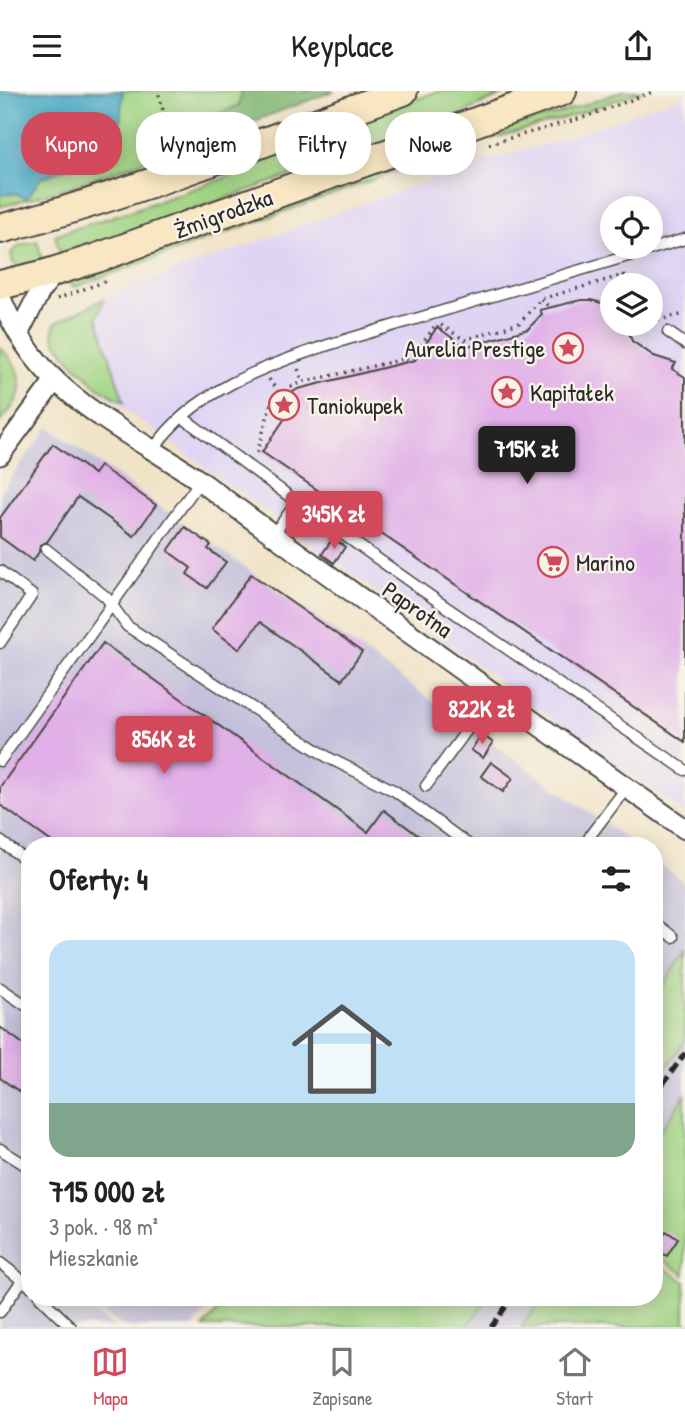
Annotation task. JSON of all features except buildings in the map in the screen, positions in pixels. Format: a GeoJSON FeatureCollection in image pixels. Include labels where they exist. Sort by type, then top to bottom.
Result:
{"type":"FeatureCollection","features":[{"type":"Feature","properties":{"kind":"main road"},"geometry":{"type":"LineString","coordinates":[[0,229],[122,192],[403,91]]}},
{"type":"Feature","properties":{"kind":"main road","name":"Żmigrodzka"},"geometry":{"type":"LineString","coordinates":[[0,285],[97,258],[562,91]]}},
{"type":"Feature","properties":{"kind":"street"},"geometry":{"type":"LineString","coordinates":[[19,332],[42,288],[58,269]]}},
{"type":"Feature","properties":{"kind":"street","name":"Paprotna"},"geometry":{"type":"LineString","coordinates":[[0,296],[39,363],[95,413],[200,481],[685,827]]}},
{"type":"Feature","properties":{"kind":"street"},"geometry":{"type":"LineString","coordinates":[[0,455],[55,380]]}},
{"type":"Feature","properties":{"kind":"lane"},"geometry":{"type":"LineString","coordinates":[[153,450],[198,403],[219,390],[292,357],[685,239]]}},
{"type":"Feature","properties":{"kind":"lane"},"geometry":{"type":"LineString","coordinates":[[668,332],[685,344]]}},
{"type":"Feature","properties":{"kind":"lane"},"geometry":{"type":"LineString","coordinates":[[182,417],[446,607],[685,771]]}},
{"type":"Feature","properties":{"kind":"lane"},"geometry":{"type":"LineString","coordinates":[[0,761],[200,481]]}},
{"type":"Feature","properties":{"kind":"lane"},"geometry":{"type":"LineString","coordinates":[[273,535],[297,502]]}},
{"type":"Feature","properties":{"kind":"lane"},"geometry":{"type":"LineString","coordinates":[[46,549],[106,597],[127,626],[329,758],[395,791],[458,837]]}},
{"type":"Feature","properties":{"kind":"lane"},"geometry":{"type":"LineString","coordinates":[[0,571],[32,595],[0,643]]}},
{"type":"Feature","properties":{"kind":"lane"},"geometry":{"type":"LineString","coordinates":[[426,786],[494,693]]}},
{"type":"Feature","properties":{"kind":"lane"},"geometry":{"type":"LineString","coordinates":[[590,837],[627,787]]}},
{"type":"Feature","properties":{"kind":"lane"},"geometry":{"type":"LineString","coordinates":[[0,841],[21,856]]}},
{"type":"Feature","properties":{"kind":"lane"},"geometry":{"type":"LineString","coordinates":[[663,929],[673,937]]}},
{"type":"Feature","properties":{"kind":"lane"},"geometry":{"type":"LineString","coordinates":[[0,988],[21,1002]]}},
{"type":"Feature","properties":{"kind":"lane"},"geometry":{"type":"LineString","coordinates":[[0,1149],[21,1162]]}},
{"type":"Feature","properties":{"kind":"lane"},"geometry":{"type":"LineString","coordinates":[[0,1263],[21,1279]]}},
{"type":"Feature","properties":{"kind":"lane"},"geometry":{"type":"LineString","coordinates":[[0,1312],[21,1289]]}},
{"type":"Feature","properties":{"kind":"lane"},"geometry":{"type":"LineString","coordinates":[[49,1306],[71,1327]]}},
{"type":"Feature","properties":{"kind":"path"},"geometry":{"type":"LineString","coordinates":[[158,91],[163,112]]}},
{"type":"Feature","properties":{"kind":"path"},"geometry":{"type":"LineString","coordinates":[[479,147],[585,117],[655,91]]}},
{"type":"Feature","properties":{"kind":"path"},"geometry":{"type":"LineString","coordinates":[[623,269],[624,273]]}},
{"type":"Feature","properties":{"kind":"path"},"geometry":{"type":"LineString","coordinates":[[50,303],[115,278]]}},
{"type":"Feature","properties":{"kind":"path"},"geometry":{"type":"LineString","coordinates":[[266,460],[256,453],[261,444],[271,404],[280,395],[303,382],[413,357],[434,326],[440,324],[465,340],[519,323],[541,299],[600,282]]}},
{"type":"Feature","properties":{"kind":"path"},"geometry":{"type":"LineString","coordinates":[[541,299],[549,307]]}},
{"type":"Feature","properties":{"kind":"path"},"geometry":{"type":"LineString","coordinates":[[298,369],[303,382]]}},
{"type":"Feature","properties":{"kind":"path"},"geometry":{"type":"LineString","coordinates":[[269,379],[280,395]]}},
{"type":"Feature","properties":{"kind":"path"},"geometry":{"type":"LineString","coordinates":[[306,489],[317,497],[320,492]]}},
{"type":"Feature","properties":{"kind":"shaded area"},"geometry":{"type":"Polygon","coordinates":[[[685,95],[685,813],[118,404],[71,362],[53,335],[59,321],[101,298],[444,175],[476,175],[476,164],[561,140],[685,95]]]}},
{"type":"Feature","properties":{"kind":"shaded area"},"geometry":{"type":"Polygon","coordinates":[[[48,427],[624,837],[21,837],[21,1306],[85,1306],[114,1327],[0,1327],[0,493],[48,427]]]}},
{"type":"Feature","properties":{"kind":"shaded area"},"geometry":{"type":"Polygon","coordinates":[[[663,867],[685,883],[685,1095],[663,1127],[663,867]]]}},
{"type":"Feature","properties":{"kind":"shaded area"},"geometry":{"type":"Polygon","coordinates":[[[92,1306],[210,1306],[193,1327],[124,1327],[92,1306]]]}},
{"type":"Feature","properties":{"kind":"shaded area"},"geometry":{"type":"Polygon","coordinates":[[[482,1306],[537,1306],[521,1327],[467,1327],[482,1306]]]}},
{"type":"Feature","properties":{"kind":"green space"},"geometry":{"type":"Polygon","coordinates":[[[0,91],[242,91],[239,105],[222,112],[136,112],[136,164],[122,168],[122,112],[21,112],[21,175],[103,175],[0,207],[0,91]]]}},
{"type":"Feature","properties":{"kind":"green space"},"geometry":{"type":"Polygon","coordinates":[[[242,91],[334,91],[261,118],[261,112],[224,112],[239,106],[242,91]]]}},
{"type":"Feature","properties":{"kind":"green space"},"geometry":{"type":"Polygon","coordinates":[[[439,91],[510,91],[465,112],[385,112],[385,142],[371,147],[371,116],[439,91]]]}},
{"type":"Feature","properties":{"kind":"green space"},"geometry":{"type":"Polygon","coordinates":[[[623,91],[642,91],[565,118],[476,143],[476,135],[479,134],[559,114],[623,91]]]}},
{"type":"Feature","properties":{"kind":"green space"},"geometry":{"type":"Polygon","coordinates":[[[275,158],[275,175],[291,175],[61,256],[55,235],[232,175],[261,175],[261,164],[275,158]]]}},
{"type":"Feature","properties":{"kind":"green space"},"geometry":{"type":"Polygon","coordinates":[[[385,168],[386,175],[75,287],[70,284],[69,281],[365,175],[371,175],[385,168]]]}},
{"type":"Feature","properties":{"kind":"green space"},"geometry":{"type":"Polygon","coordinates":[[[37,241],[43,262],[18,267],[13,263],[11,253],[19,246],[37,241]]]}},
{"type":"Feature","properties":{"kind":"green space"},"geometry":{"type":"Polygon","coordinates":[[[104,299],[97,317],[124,402],[99,388],[72,362],[53,335],[54,325],[59,321],[104,299]]]}},
{"type":"Feature","properties":{"kind":"green space"},"geometry":{"type":"Polygon","coordinates":[[[0,348],[14,365],[20,385],[15,402],[0,422],[0,348]]]}},
{"type":"Feature","properties":{"kind":"green space"},"geometry":{"type":"Polygon","coordinates":[[[685,950],[685,1041],[663,1073],[663,987],[685,950]]]}},
{"type":"Feature","properties":{"kind":"green space"},"geometry":{"type":"Polygon","coordinates":[[[685,1095],[685,1275],[663,1260],[663,1127],[685,1095]]]}},
{"type":"Feature","properties":{"kind":"green space"},"geometry":{"type":"Polygon","coordinates":[[[663,1267],[685,1282],[685,1327],[521,1327],[537,1306],[663,1306],[663,1267]]]}},
{"type":"Feature","properties":{"kind":"green space"},"geometry":{"type":"Polygon","coordinates":[[[222,1306],[482,1306],[467,1327],[204,1327],[222,1306]]]}},
{"type":"Feature","properties":{"kind":"water"},"geometry":{"type":"Polygon","coordinates":[[[0,91],[123,91],[121,112],[21,112],[21,175],[49,175],[41,178],[26,199],[18,194],[0,194],[0,91]]]}},
{"type":"Feature","properties":{"kind":"railway"},"geometry":{"type":"LineString","coordinates":[[663,1084],[685,1053]]}},
{"type":"Feature","properties":{"kind":"railway"},"geometry":{"type":"LineString","coordinates":[[491,1327],[506,1306]]}},
{"type":"Feature","properties":{"kind":"place","name":"Aurelia Prestige"},"geometry":{"type":"Point","coordinates":[568,348]}},
{"type":"Feature","properties":{"kind":"place","name":"Kapitałek"},"geometry":{"type":"Point","coordinates":[507,392]}},
{"type":"Feature","properties":{"kind":"place","name":"Taniokupek"},"geometry":{"type":"Point","coordinates":[284,405]}},
{"type":"Feature","properties":{"kind":"place","name":"Marino"},"geometry":{"type":"Point","coordinates":[553,562]}}]}
